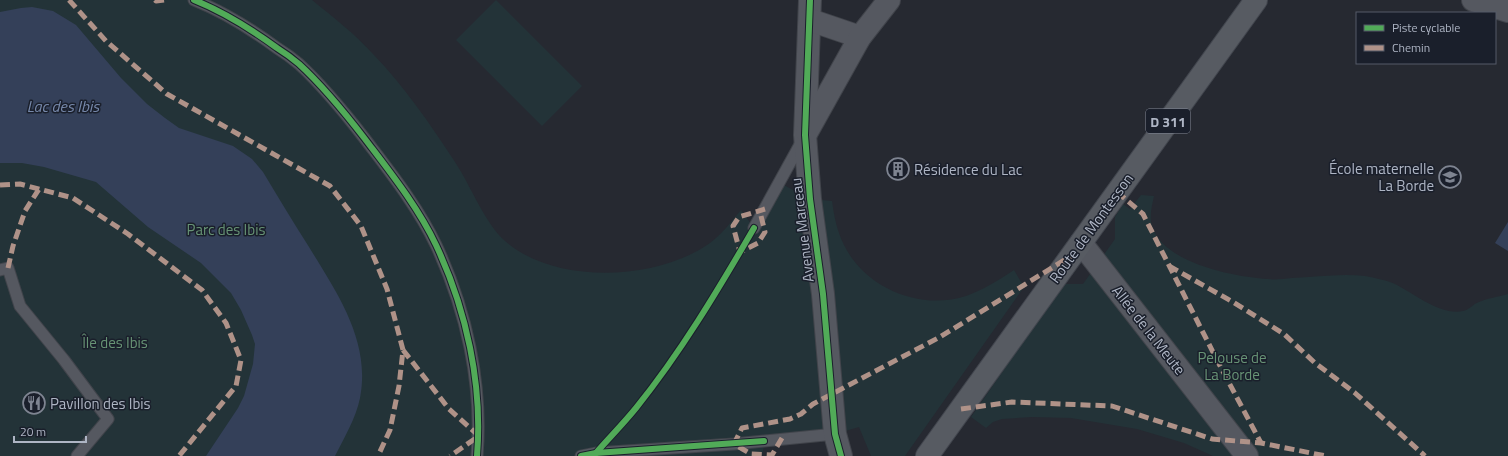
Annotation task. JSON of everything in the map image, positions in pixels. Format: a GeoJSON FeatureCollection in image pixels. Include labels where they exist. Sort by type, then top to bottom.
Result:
{"type":"FeatureCollection","features":[{"type":"Feature","properties":{"kind":"main road","name":"Route de Montesson"},"geometry":{"type":"LineString","coordinates":[[927,456],[1256,0]]}},
{"type":"Feature","properties":{"kind":"street"},"geometry":{"type":"LineString","coordinates":[[805,135],[860,37],[890,0]]}},
{"type":"Feature","properties":{"kind":"street"},"geometry":{"type":"LineString","coordinates":[[1473,0],[1508,11]]}},
{"type":"Feature","properties":{"kind":"street"},"geometry":{"type":"LineString","coordinates":[[810,10],[860,37]]}},
{"type":"Feature","properties":{"kind":"street","name":"Avenue Marceau"},"geometry":{"type":"LineString","coordinates":[[810,10],[805,135],[810,199],[823,294],[836,434],[841,456]]}},
{"type":"Feature","properties":{"kind":"street","name":"Allée de la Meute"},"geometry":{"type":"LineString","coordinates":[[1081,243],[1247,456]]}},
{"type":"Feature","properties":{"kind":"lane"},"geometry":{"type":"LineString","coordinates":[[194,0],[234,18],[298,63],[326,92],[356,128],[387,168],[415,208],[435,244],[451,281],[463,319],[472,359],[476,396],[479,436],[477,456]]}},
{"type":"Feature","properties":{"kind":"lane"},"geometry":{"type":"LineString","coordinates":[[754,228],[805,135]]}},
{"type":"Feature","properties":{"kind":"lane"},"geometry":{"type":"LineString","coordinates":[[0,270],[8,268],[20,306],[64,360],[108,420],[77,456]]}},
{"type":"Feature","properties":{"kind":"lane"},"geometry":{"type":"LineString","coordinates":[[581,456],[596,453],[734,444],[836,434]]}},
{"type":"Feature","properties":{"kind":"green space","name":"Parc des Ibis"},"geometry":{"type":"Polygon","coordinates":[[[0,0],[312,0],[359,40],[385,67],[406,93],[427,120],[455,162],[484,214],[497,233],[505,241],[526,255],[551,265],[578,271],[606,273],[635,271],[663,265],[688,256],[710,243],[722,232],[741,210],[754,228],[780,183],[810,199],[832,201],[839,234],[853,260],[865,273],[880,284],[896,292],[913,298],[948,300],[979,291],[1014,270],[1024,287],[905,456],[871,456],[859,427],[835,434],[765,441],[762,456],[0,456],[0,0]]]}},
{"type":"Feature","properties":{"kind":"green space"},"geometry":{"type":"Polygon","coordinates":[[[496,0],[582,86],[542,126],[456,40],[496,0]]]}},
{"type":"Feature","properties":{"kind":"green space","name":"Pelouse de La Borde"},"geometry":{"type":"Polygon","coordinates":[[[1141,195],[1154,196],[1151,211],[1152,226],[1159,239],[1170,250],[1201,266],[1219,271],[1254,278],[1274,279],[1338,275],[1365,276],[1393,283],[1428,303],[1455,312],[1463,311],[1482,301],[1508,294],[1508,456],[1213,456],[1184,443],[1137,429],[1071,418],[1032,417],[1002,419],[993,422],[986,428],[971,417],[1057,293],[1066,284],[1083,284],[1115,239],[1115,217],[1123,204],[1130,209],[1141,195]]]}},
{"type":"Feature","properties":{"kind":"water","name":"Lac des Ibis"},"geometry":{"type":"Polygon","coordinates":[[[32,7],[53,11],[76,25],[121,78],[147,104],[179,128],[233,146],[252,159],[263,172],[330,282],[349,318],[356,337],[361,357],[362,377],[360,398],[353,420],[335,456],[206,456],[238,408],[244,396],[253,364],[255,344],[241,310],[231,293],[201,263],[148,227],[96,182],[44,167],[22,163],[0,163],[0,12],[32,7]]]}},
{"type":"Feature","properties":{"kind":"water"},"geometry":{"type":"Polygon","coordinates":[[[1508,222],[1508,251],[1495,243],[1508,222]]]}},
{"type":"Feature","properties":{"kind":"marked path"},"geometry":{"type":"LineString","coordinates":[[69,0],[106,41],[167,94],[330,186],[361,226],[387,289],[403,350],[399,386],[390,430],[378,456]]}},
{"type":"Feature","properties":{"kind":"marked path"},"geometry":{"type":"LineString","coordinates":[[155,0],[164,0]]}},
{"type":"Feature","properties":{"kind":"marked path"},"geometry":{"type":"LineString","coordinates":[[0,185],[20,184],[73,198],[128,234],[202,290],[226,323],[241,360],[236,386],[179,456]]}},
{"type":"Feature","properties":{"kind":"marked path"},"geometry":{"type":"LineString","coordinates":[[8,268],[13,246],[25,211],[39,189]]}},
{"type":"Feature","properties":{"kind":"marked path"},"geometry":{"type":"LineString","coordinates":[[1117,192],[1143,214],[1261,443]]}},
{"type":"Feature","properties":{"kind":"marked path"},"geometry":{"type":"LineString","coordinates":[[761,216],[765,232],[758,243],[740,252],[733,226],[739,217],[765,209]]}},
{"type":"Feature","properties":{"kind":"marked path"},"geometry":{"type":"LineString","coordinates":[[782,438],[772,455],[751,454],[734,444],[742,428],[790,419],[801,414],[813,404],[940,337],[1071,256]]}},
{"type":"Feature","properties":{"kind":"marked path"},"geometry":{"type":"LineString","coordinates":[[1169,266],[1233,302],[1284,334],[1315,363],[1355,393],[1425,456]]}},
{"type":"Feature","properties":{"kind":"marked path"},"geometry":{"type":"LineString","coordinates":[[403,350],[449,409],[479,436],[450,456]]}},
{"type":"Feature","properties":{"kind":"marked path"},"geometry":{"type":"LineString","coordinates":[[961,409],[1012,402],[1112,406],[1212,439],[1261,443],[1326,456]]}},
{"type":"Feature","properties":{"kind":"cycle path"},"geometry":{"type":"LineString","coordinates":[[194,0],[227,15],[299,64],[334,100],[394,177],[421,217],[447,269],[464,321],[475,374],[478,429],[477,456]]}},
{"type":"Feature","properties":{"kind":"cycle path"},"geometry":{"type":"LineString","coordinates":[[810,0],[805,135],[810,199],[823,294],[835,434],[841,456]]}},
{"type":"Feature","properties":{"kind":"cycle path"},"geometry":{"type":"LineString","coordinates":[[596,453],[653,387],[684,343],[754,228]]}},
{"type":"Feature","properties":{"kind":"cycle path"},"geometry":{"type":"LineString","coordinates":[[581,456],[596,453],[764,441]]}},
{"type":"Feature","properties":{"kind":"place","name":"Résidence du Lac"},"geometry":{"type":"Point","coordinates":[898,169]}},
{"type":"Feature","properties":{"kind":"place","name":"École maternelle La Borde"},"geometry":{"type":"Point","coordinates":[1450,177]}},
{"type":"Feature","properties":{"kind":"place","name":"Pavillon des Ibis"},"geometry":{"type":"Point","coordinates":[34,403]}},
{"type":"Feature","properties":{"kind":"park label","name":"Île des Ibis"},"geometry":{"type":"Point","coordinates":[115,342]}}]}
